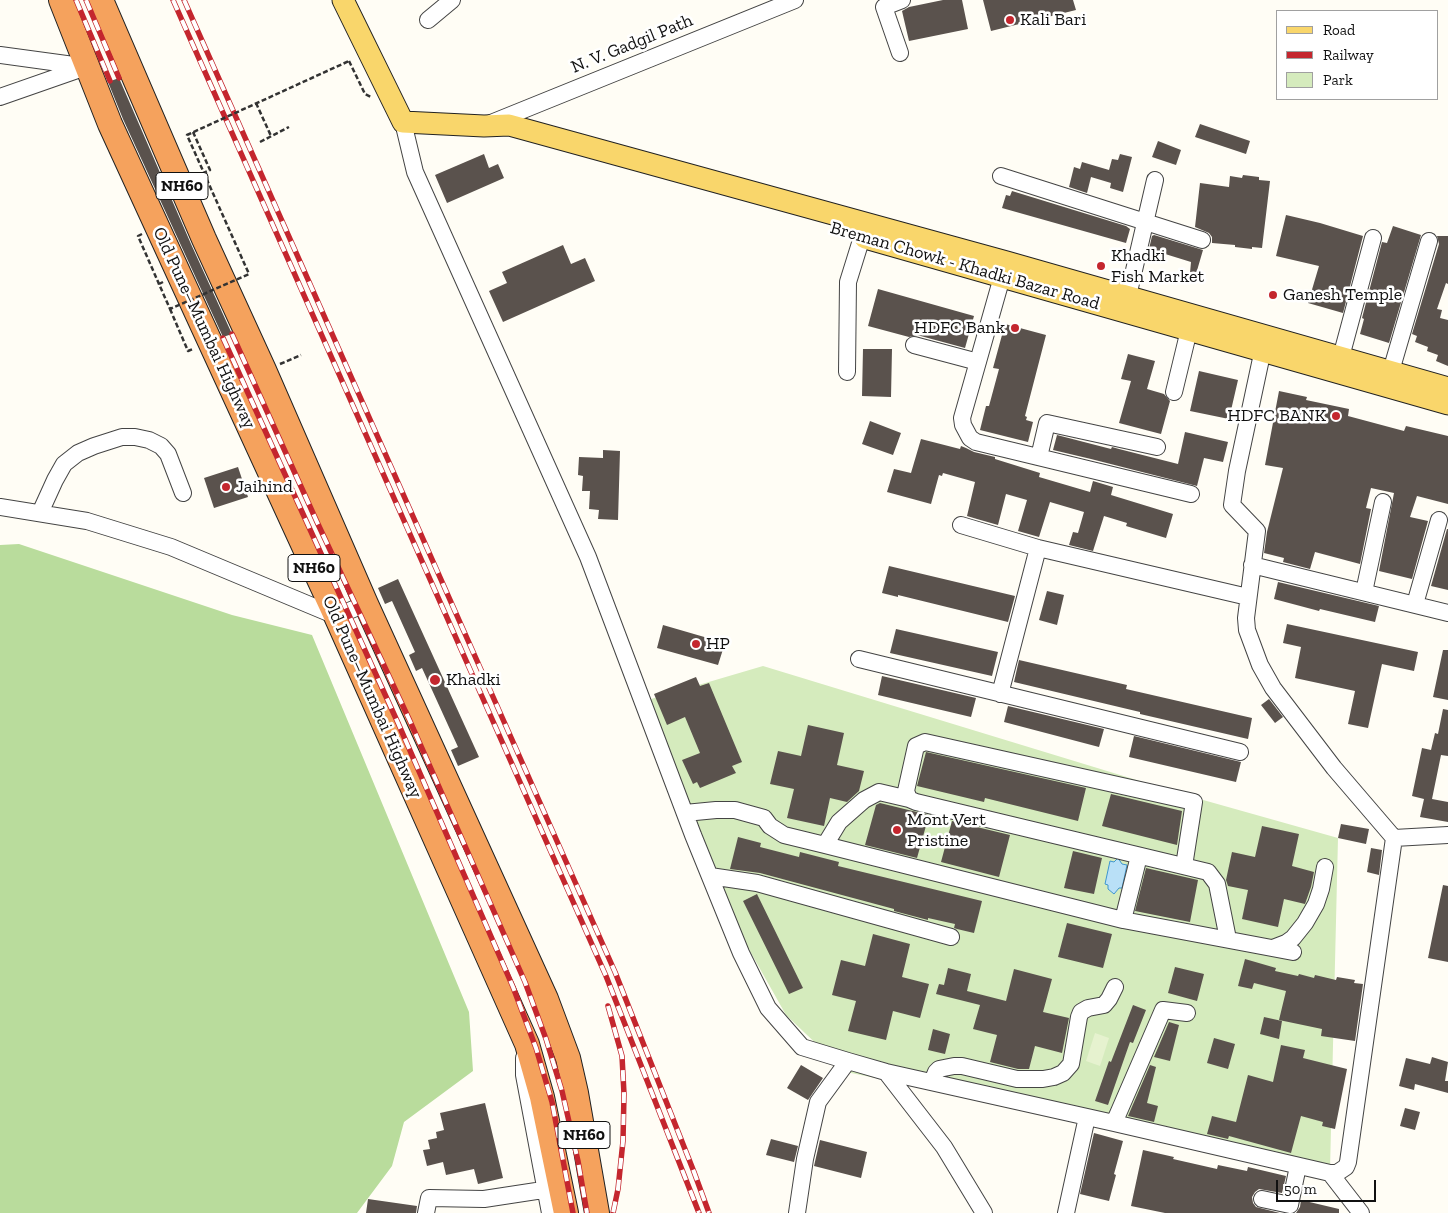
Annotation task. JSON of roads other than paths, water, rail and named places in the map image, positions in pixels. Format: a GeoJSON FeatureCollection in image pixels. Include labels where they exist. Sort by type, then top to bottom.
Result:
{"type":"FeatureCollection","features":[{"type":"Feature","properties":{"kind":"highway","name":"Old Pune–Mumbai Highway"},"geometry":{"type":"LineString","coordinates":[[61,0],[110,124],[336,616],[527,1044],[542,1096],[553,1189],[566,1213]]}},
{"type":"Feature","properties":{"kind":"highway","name":"Old Pune–Mumbai Highway"},"geometry":{"type":"LineString","coordinates":[[101,0],[204,239],[264,370],[366,604],[546,999],[570,1067],[597,1213]]}},
{"type":"Feature","properties":{"kind":"main road"},"geometry":{"type":"LineString","coordinates":[[343,0],[403,122]]}},
{"type":"Feature","properties":{"kind":"main road","name":"Breman Chowk - Khadki Bazar Road"},"geometry":{"type":"LineString","coordinates":[[403,122],[484,126],[509,125],[1128,296],[1448,404]]}},
{"type":"Feature","properties":{"kind":"main road","name":"Breman Chowk - Khadki Bazar Road"},"geometry":{"type":"LineString","coordinates":[[484,126],[505,138],[1189,330],[1345,358],[1448,388]]}},
{"type":"Feature","properties":{"kind":"street"},"geometry":{"type":"LineString","coordinates":[[428,20],[452,0]]}},
{"type":"Feature","properties":{"kind":"street","name":"N. V. Gadgil Path"},"geometry":{"type":"LineString","coordinates":[[484,126],[795,0]]}},
{"type":"Feature","properties":{"kind":"street"},"geometry":{"type":"LineString","coordinates":[[900,53],[884,7],[902,0]]}},
{"type":"Feature","properties":{"kind":"street"},"geometry":{"type":"LineString","coordinates":[[0,55],[86,67]]}},
{"type":"Feature","properties":{"kind":"street"},"geometry":{"type":"LineString","coordinates":[[0,97],[86,67]]}},
{"type":"Feature","properties":{"kind":"street"},"geometry":{"type":"LineString","coordinates":[[403,122],[415,172],[588,556],[685,813],[741,953],[768,1008],[802,1047],[886,1072],[1087,1116],[1330,1174],[1341,1171],[1348,1162],[1394,838],[1334,768],[1273,688],[1260,665],[1247,630],[1248,597],[1257,531],[1232,505],[1264,343]]}},
{"type":"Feature","properties":{"kind":"street"},"geometry":{"type":"LineString","coordinates":[[1001,176],[1202,240]]}},
{"type":"Feature","properties":{"kind":"street"},"geometry":{"type":"LineString","coordinates":[[1128,296],[1155,180]]}},
{"type":"Feature","properties":{"kind":"street"},"geometry":{"type":"LineString","coordinates":[[847,372],[848,282],[862,237]]}},
{"type":"Feature","properties":{"kind":"street"},"geometry":{"type":"LineString","coordinates":[[1392,371],[1429,241]]}},
{"type":"Feature","properties":{"kind":"street"},"geometry":{"type":"LineString","coordinates":[[1345,358],[1376,244]]}},
{"type":"Feature","properties":{"kind":"street"},"geometry":{"type":"LineString","coordinates":[[1002,277],[962,418],[970,438],[976,442],[1191,494]]}},
{"type":"Feature","properties":{"kind":"street"},"geometry":{"type":"LineString","coordinates":[[1174,392],[1189,330]]}},
{"type":"Feature","properties":{"kind":"street"},"geometry":{"type":"LineString","coordinates":[[914,345],[978,362]]}},
{"type":"Feature","properties":{"kind":"street"},"geometry":{"type":"LineString","coordinates":[[1038,457],[1047,423],[1157,447]]}},
{"type":"Feature","properties":{"kind":"street"},"geometry":{"type":"LineString","coordinates":[[40,513],[64,464],[86,450],[122,437],[149,440],[160,446],[168,454],[183,492]]}},
{"type":"Feature","properties":{"kind":"street"},"geometry":{"type":"LineString","coordinates":[[1364,592],[1383,502]]}},
{"type":"Feature","properties":{"kind":"street"},"geometry":{"type":"LineString","coordinates":[[0,507],[87,521],[171,547],[336,616],[366,604]]}},
{"type":"Feature","properties":{"kind":"street"},"geometry":{"type":"LineString","coordinates":[[1415,604],[1439,520]]}},
{"type":"Feature","properties":{"kind":"street"},"geometry":{"type":"LineString","coordinates":[[961,525],[1038,548],[1248,597]]}},
{"type":"Feature","properties":{"kind":"street"},"geometry":{"type":"LineString","coordinates":[[1000,694],[1038,548]]}},
{"type":"Feature","properties":{"kind":"street"},"geometry":{"type":"LineString","coordinates":[[1252,565],[1448,612]]}},
{"type":"Feature","properties":{"kind":"street"},"geometry":{"type":"LineString","coordinates":[[859,660],[1240,752]]}},
{"type":"Feature","properties":{"kind":"street"},"geometry":{"type":"LineString","coordinates":[[909,799],[906,791],[916,746],[925,742],[1194,802],[1184,866]]}},
{"type":"Feature","properties":{"kind":"street"},"geometry":{"type":"LineString","coordinates":[[825,845],[839,822],[864,800],[879,792],[1208,872],[1217,884],[1228,938]]}},
{"type":"Feature","properties":{"kind":"street"},"geometry":{"type":"LineString","coordinates":[[685,813],[735,810],[764,818],[770,826],[784,835],[1123,920],[1228,938],[1293,952]]}},
{"type":"Feature","properties":{"kind":"street"},"geometry":{"type":"LineString","coordinates":[[1394,838],[1448,835]]}},
{"type":"Feature","properties":{"kind":"street"},"geometry":{"type":"LineString","coordinates":[[1123,920],[1139,856]]}},
{"type":"Feature","properties":{"kind":"street"},"geometry":{"type":"LineString","coordinates":[[1273,948],[1293,938],[1305,923],[1316,904],[1322,888],[1325,867]]}},
{"type":"Feature","properties":{"kind":"street"},"geometry":{"type":"LineString","coordinates":[[710,876],[757,884],[951,937]]}},
{"type":"Feature","properties":{"kind":"street"},"geometry":{"type":"LineString","coordinates":[[932,1082],[939,1069],[954,1066],[962,1066],[1017,1079],[1043,1079],[1063,1073],[1071,1064],[1080,1014],[1084,1010],[1104,1006],[1115,988]]}},
{"type":"Feature","properties":{"kind":"street"},"geometry":{"type":"LineString","coordinates":[[1114,1123],[1163,1010],[1187,1013]]}},
{"type":"Feature","properties":{"kind":"street"},"geometry":{"type":"LineString","coordinates":[[797,1213],[805,1158],[818,1102],[848,1061]]}},
{"type":"Feature","properties":{"kind":"street"},"geometry":{"type":"LineString","coordinates":[[886,1072],[944,1147],[984,1213]]}},
{"type":"Feature","properties":{"kind":"street"},"geometry":{"type":"LineString","coordinates":[[1066,1213],[1087,1116]]}},
{"type":"Feature","properties":{"kind":"street"},"geometry":{"type":"LineString","coordinates":[[1262,1199],[1290,1205],[1298,1166]]}},
{"type":"Feature","properties":{"kind":"street"},"geometry":{"type":"LineString","coordinates":[[1330,1174],[1361,1213]]}},
{"type":"Feature","properties":{"kind":"street"},"geometry":{"type":"LineString","coordinates":[[426,1213],[429,1198],[484,1206],[553,1189],[550,1213]]}},
{"type":"Feature","properties":{"kind":"water"},"geometry":{"type":"Polygon","coordinates":[[[1118,858],[1122,864],[1127,865],[1122,888],[1119,888],[1114,894],[1108,889],[1108,885],[1105,884],[1110,861],[1114,862],[1118,858]]]}},
{"type":"Feature","properties":{"kind":"railway"},"geometry":{"type":"LineString","coordinates":[[76,0],[110,81]]}},
{"type":"Feature","properties":{"kind":"railway"},"geometry":{"type":"LineString","coordinates":[[86,0],[119,78]]}},
{"type":"Feature","properties":{"kind":"railway"},"geometry":{"type":"LineString","coordinates":[[173,0],[606,976],[699,1213]]}},
{"type":"Feature","properties":{"kind":"railway"},"geometry":{"type":"LineString","coordinates":[[184,0],[615,972],[709,1213]]}},
{"type":"Feature","properties":{"kind":"railway"},"geometry":{"type":"LineString","coordinates":[[232,334],[409,719],[525,982],[546,1039],[562,1091],[578,1161],[587,1213]]}},
{"type":"Feature","properties":{"kind":"railway"},"geometry":{"type":"LineString","coordinates":[[223,338],[398,723],[513,987],[536,1048],[552,1102],[573,1213]]}},
{"type":"Feature","properties":{"kind":"railway"},"geometry":{"type":"LineString","coordinates":[[608,1006],[622,1056],[624,1094],[623,1141],[618,1189],[613,1213]]}},
{"type":"Feature","properties":{"kind":"place","name":"Kali Bari"},"geometry":{"type":"Point","coordinates":[1010,20]}},
{"type":"Feature","properties":{"kind":"place","name":"Khadki Fish Market"},"geometry":{"type":"Point","coordinates":[1101,266]}},
{"type":"Feature","properties":{"kind":"place","name":"Ganesh Temple"},"geometry":{"type":"Point","coordinates":[1273,295]}},
{"type":"Feature","properties":{"kind":"place","name":"HDFC Bank"},"geometry":{"type":"Point","coordinates":[1015,328]}},
{"type":"Feature","properties":{"kind":"place","name":"HDFC BANK"},"geometry":{"type":"Point","coordinates":[1336,416]}},
{"type":"Feature","properties":{"kind":"place","name":"Jaihind"},"geometry":{"type":"Point","coordinates":[226,487]}},
{"type":"Feature","properties":{"kind":"place","name":"HP"},"geometry":{"type":"Point","coordinates":[696,644]}},
{"type":"Feature","properties":{"kind":"place","name":"Khadki"},"geometry":{"type":"Point","coordinates":[435,680]}},
{"type":"Feature","properties":{"kind":"place","name":"Mont Vert Pristine"},"geometry":{"type":"Point","coordinates":[897,830]}}]}
